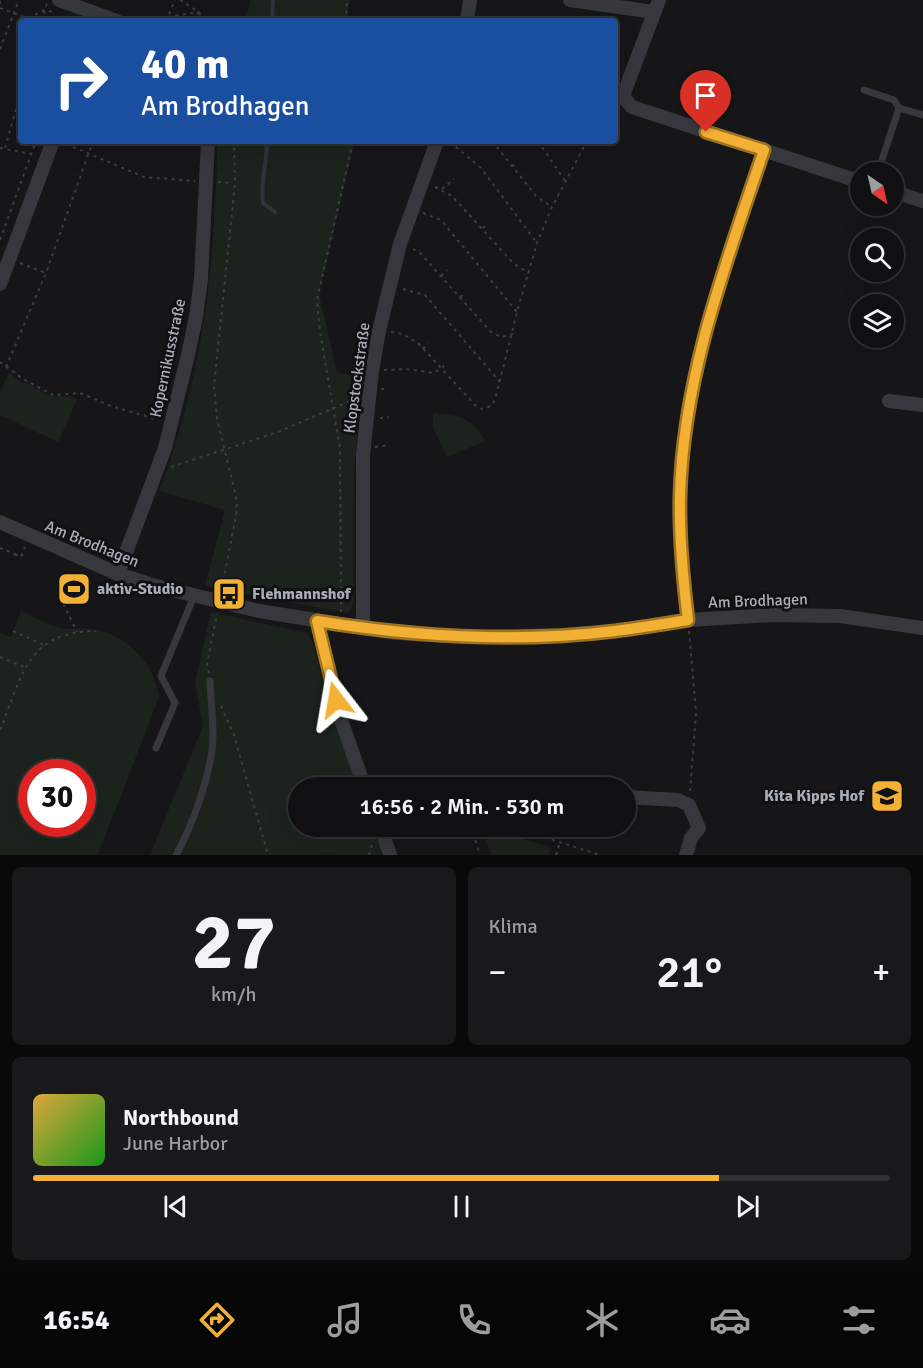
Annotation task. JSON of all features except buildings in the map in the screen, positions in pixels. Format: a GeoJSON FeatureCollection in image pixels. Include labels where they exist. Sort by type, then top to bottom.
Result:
{"type":"FeatureCollection","features":[{"type":"Feature","properties":{"kind":"street"},"geometry":{"type":"LineString","coordinates":[[59,0],[90,17]]}},
{"type":"Feature","properties":{"kind":"street"},"geometry":{"type":"LineString","coordinates":[[467,18],[470,0]]}},
{"type":"Feature","properties":{"kind":"street"},"geometry":{"type":"LineString","coordinates":[[570,0],[657,6],[624,93],[627,104],[850,178]]}},
{"type":"Feature","properties":{"kind":"street"},"geometry":{"type":"LineString","coordinates":[[0,284],[10,259],[40,156],[50,144]]}},
{"type":"Feature","properties":{"kind":"street","name":"Kopernikusstraße"},"geometry":{"type":"LineString","coordinates":[[118,574],[157,472],[172,424],[196,317],[208,144]]}},
{"type":"Feature","properties":{"kind":"street","name":"Klopstockstraße"},"geometry":{"type":"LineString","coordinates":[[363,628],[363,454],[372,371],[400,244],[436,144]]}},
{"type":"Feature","properties":{"kind":"street"},"geometry":{"type":"LineString","coordinates":[[688,620],[681,553],[680,496],[688,415],[707,322],[764,150]]}},
{"type":"Feature","properties":{"kind":"street"},"geometry":{"type":"LineString","coordinates":[[904,195],[923,201]]}},
{"type":"Feature","properties":{"kind":"street"},"geometry":{"type":"LineString","coordinates":[[889,401],[923,405]]}},
{"type":"Feature","properties":{"kind":"street","name":"Am Brodhagen"},"geometry":{"type":"LineString","coordinates":[[0,522],[118,574],[219,603],[363,628],[437,636],[506,637],[615,631],[688,620],[773,615],[840,616],[923,628]]}},
{"type":"Feature","properties":{"kind":"street"},"geometry":{"type":"LineString","coordinates":[[317,621],[341,720],[361,777]]}},
{"type":"Feature","properties":{"kind":"street"},"geometry":{"type":"LineString","coordinates":[[636,798],[678,800],[689,805],[699,828],[691,838],[686,855]]}},
{"type":"Feature","properties":{"kind":"street"},"geometry":{"type":"LineString","coordinates":[[384,837],[390,855]]}},
{"type":"Feature","properties":{"kind":"lane"},"geometry":{"type":"LineString","coordinates":[[864,90],[894,100],[899,108],[923,115]]}},
{"type":"Feature","properties":{"kind":"lane"},"geometry":{"type":"LineString","coordinates":[[881,162],[899,108]]}},
{"type":"Feature","properties":{"kind":"lane"},"geometry":{"type":"LineString","coordinates":[[156,748],[175,703],[161,675],[194,596]]}},
{"type":"Feature","properties":{"kind":"lane"},"geometry":{"type":"LineString","coordinates":[[176,855],[184,841],[209,769],[213,737],[210,681]]}},
{"type":"Feature","properties":{"kind":"path"},"geometry":{"type":"LineString","coordinates":[[0,50],[19,0]]}},
{"type":"Feature","properties":{"kind":"path"},"geometry":{"type":"LineString","coordinates":[[43,18],[48,0]]}},
{"type":"Feature","properties":{"kind":"path"},"geometry":{"type":"LineString","coordinates":[[168,17],[175,0]]}},
{"type":"Feature","properties":{"kind":"path"},"geometry":{"type":"LineString","coordinates":[[180,0],[199,12],[202,18]]}},
{"type":"Feature","properties":{"kind":"path"},"geometry":{"type":"LineString","coordinates":[[346,18],[347,0]]}},
{"type":"Feature","properties":{"kind":"path"},"geometry":{"type":"LineString","coordinates":[[0,4],[27,18],[45,10],[61,15]]}},
{"type":"Feature","properties":{"kind":"path"},"geometry":{"type":"LineString","coordinates":[[196,18],[201,8]]}},
{"type":"Feature","properties":{"kind":"path"},"geometry":{"type":"LineString","coordinates":[[168,17],[199,12]]}},
{"type":"Feature","properties":{"kind":"path"},"geometry":{"type":"LineString","coordinates":[[4,148],[18,102]]}},
{"type":"Feature","properties":{"kind":"path"},"geometry":{"type":"LineString","coordinates":[[0,240],[40,156],[37,144]]}},
{"type":"Feature","properties":{"kind":"path"},"geometry":{"type":"LineString","coordinates":[[66,144],[144,177],[235,183]]}},
{"type":"Feature","properties":{"kind":"path"},"geometry":{"type":"LineString","coordinates":[[6,367],[46,273],[92,144]]}},
{"type":"Feature","properties":{"kind":"path"},"geometry":{"type":"LineString","coordinates":[[210,681],[207,664],[237,510],[218,418],[214,386],[235,183],[234,144]]}},
{"type":"Feature","properties":{"kind":"path"},"geometry":{"type":"LineString","coordinates":[[341,625],[341,460],[317,300],[352,144]]}},
{"type":"Feature","properties":{"kind":"path"},"geometry":{"type":"LineString","coordinates":[[452,144],[481,168],[537,243]]}},
{"type":"Feature","properties":{"kind":"path"},"geometry":{"type":"LineString","coordinates":[[495,144],[530,188],[544,203],[552,207]]}},
{"type":"Feature","properties":{"kind":"path"},"geometry":{"type":"LineString","coordinates":[[540,144],[565,181]]}},
{"type":"Feature","properties":{"kind":"path"},"geometry":{"type":"LineString","coordinates":[[379,331],[403,334],[418,343],[475,405],[482,409],[491,406],[501,382],[517,312],[537,243],[552,207],[585,144]]}},
{"type":"Feature","properties":{"kind":"path"},"geometry":{"type":"LineString","coordinates":[[0,148],[40,156]]}},
{"type":"Feature","properties":{"kind":"path"},"geometry":{"type":"LineString","coordinates":[[512,166],[518,162]]}},
{"type":"Feature","properties":{"kind":"path"},"geometry":{"type":"LineString","coordinates":[[442,189],[454,179]]}},
{"type":"Feature","properties":{"kind":"path"},"geometry":{"type":"LineString","coordinates":[[422,182],[442,189],[463,206],[514,264],[529,273]]}},
{"type":"Feature","properties":{"kind":"path"},"geometry":{"type":"LineString","coordinates":[[530,188],[534,185]]}},
{"type":"Feature","properties":{"kind":"path"},"geometry":{"type":"LineString","coordinates":[[412,209],[441,220],[517,312]]}},
{"type":"Feature","properties":{"kind":"path"},"geometry":{"type":"LineString","coordinates":[[483,228],[488,224]]}},
{"type":"Feature","properties":{"kind":"path"},"geometry":{"type":"LineString","coordinates":[[400,244],[420,253],[495,335],[501,337],[513,334]]}},
{"type":"Feature","properties":{"kind":"path"},"geometry":{"type":"LineString","coordinates":[[10,259],[46,273]]}},
{"type":"Feature","properties":{"kind":"path"},"geometry":{"type":"LineString","coordinates":[[441,276],[447,270]]}},
{"type":"Feature","properties":{"kind":"path"},"geometry":{"type":"LineString","coordinates":[[390,285],[425,295],[501,382]]}},
{"type":"Feature","properties":{"kind":"path"},"geometry":{"type":"LineString","coordinates":[[460,297],[465,292]]}},
{"type":"Feature","properties":{"kind":"path"},"geometry":{"type":"LineString","coordinates":[[480,320],[484,316]]}},
{"type":"Feature","properties":{"kind":"path"},"geometry":{"type":"LineString","coordinates":[[423,349],[428,343]]}},
{"type":"Feature","properties":{"kind":"path"},"geometry":{"type":"LineString","coordinates":[[0,362],[23,379],[31,381],[53,395],[80,393],[118,408],[172,424]]}},
{"type":"Feature","properties":{"kind":"path"},"geometry":{"type":"LineString","coordinates":[[372,371],[406,369],[434,373],[447,364]]}},
{"type":"Feature","properties":{"kind":"path"},"geometry":{"type":"LineString","coordinates":[[462,392],[467,388]]}},
{"type":"Feature","properties":{"kind":"path"},"geometry":{"type":"LineString","coordinates":[[157,472],[278,432],[369,393]]}},
{"type":"Feature","properties":{"kind":"path"},"geometry":{"type":"LineString","coordinates":[[0,548],[21,557],[30,536]]}},
{"type":"Feature","properties":{"kind":"path"},"geometry":{"type":"LineString","coordinates":[[60,597],[77,632]]}},
{"type":"Feature","properties":{"kind":"path"},"geometry":{"type":"LineString","coordinates":[[688,620],[696,713],[689,805]]}},
{"type":"Feature","properties":{"kind":"path"},"geometry":{"type":"LineString","coordinates":[[0,730],[34,653],[61,634],[96,630]]}},
{"type":"Feature","properties":{"kind":"path"},"geometry":{"type":"LineString","coordinates":[[13,631],[44,645]]}},
{"type":"Feature","properties":{"kind":"path"},"geometry":{"type":"LineString","coordinates":[[0,657],[26,668]]}},
{"type":"Feature","properties":{"kind":"path"},"geometry":{"type":"LineString","coordinates":[[220,703],[234,735],[268,855]]}},
{"type":"Feature","properties":{"kind":"path"},"geometry":{"type":"LineString","coordinates":[[474,837],[480,855]]}},
{"type":"Feature","properties":{"kind":"path"},"geometry":{"type":"LineString","coordinates":[[542,837],[600,855]]}},
{"type":"Feature","properties":{"kind":"path"},"geometry":{"type":"LineString","coordinates":[[556,855],[560,843]]}},
{"type":"Feature","properties":{"kind":"shaded area"},"geometry":{"type":"Polygon","coordinates":[[[251,0],[349,0],[348,18],[246,18],[251,0]]]}},
{"type":"Feature","properties":{"kind":"shaded area"},"geometry":{"type":"Polygon","coordinates":[[[217,144],[354,144],[319,294],[337,373],[362,376],[354,473],[353,603],[351,610],[347,613],[205,586],[225,510],[159,491],[174,448],[196,362],[210,274],[217,144]]]}},
{"type":"Feature","properties":{"kind":"shaded area"},"geometry":{"type":"Polygon","coordinates":[[[9,373],[21,382],[32,385],[52,397],[70,396],[77,400],[58,442],[0,415],[0,392],[9,373]]]}},
{"type":"Feature","properties":{"kind":"shaded area"},"geometry":{"type":"Polygon","coordinates":[[[433,413],[451,415],[470,422],[485,441],[447,457],[433,428],[433,413]]]}},
{"type":"Feature","properties":{"kind":"shaded area"},"geometry":{"type":"Polygon","coordinates":[[[21,611],[60,628],[97,630],[119,638],[129,645],[146,663],[152,674],[159,697],[98,855],[0,855],[0,633],[11,637],[21,611]]]}},
{"type":"Feature","properties":{"kind":"shaded area"},"geometry":{"type":"Polygon","coordinates":[[[211,612],[307,633],[312,641],[336,727],[354,777],[288,777],[288,837],[376,837],[382,855],[150,855],[203,726],[195,682],[211,612]]]}},
{"type":"Feature","properties":{"kind":"shaded area"},"geometry":{"type":"Polygon","coordinates":[[[485,837],[516,837],[551,847],[549,855],[491,855],[485,837]]]}},
{"type":"Feature","properties":{"kind":"waterway"},"geometry":{"type":"LineString","coordinates":[[272,18],[273,0]]}},
{"type":"Feature","properties":{"kind":"waterway"},"geometry":{"type":"LineString","coordinates":[[267,144],[262,188],[263,203],[275,212]]}},
{"type":"Feature","properties":{"kind":"place","name":"aktiv-Studio"},"geometry":{"type":"Point","coordinates":[74,589]}},
{"type":"Feature","properties":{"kind":"place","name":"Flehmannshof"},"geometry":{"type":"Point","coordinates":[229,594]}},
{"type":"Feature","properties":{"kind":"place","name":"Kita Kipps Hof"},"geometry":{"type":"Point","coordinates":[887,796]}},
{"type":"Feature","properties":{"kind":"route"},"geometry":{"type":"LineString","coordinates":[[336,700],[317,621],[395,633],[506,637],[615,631],[688,620],[681,553],[680,496],[688,415],[702,339],[764,150],[706,132]]}}]}
